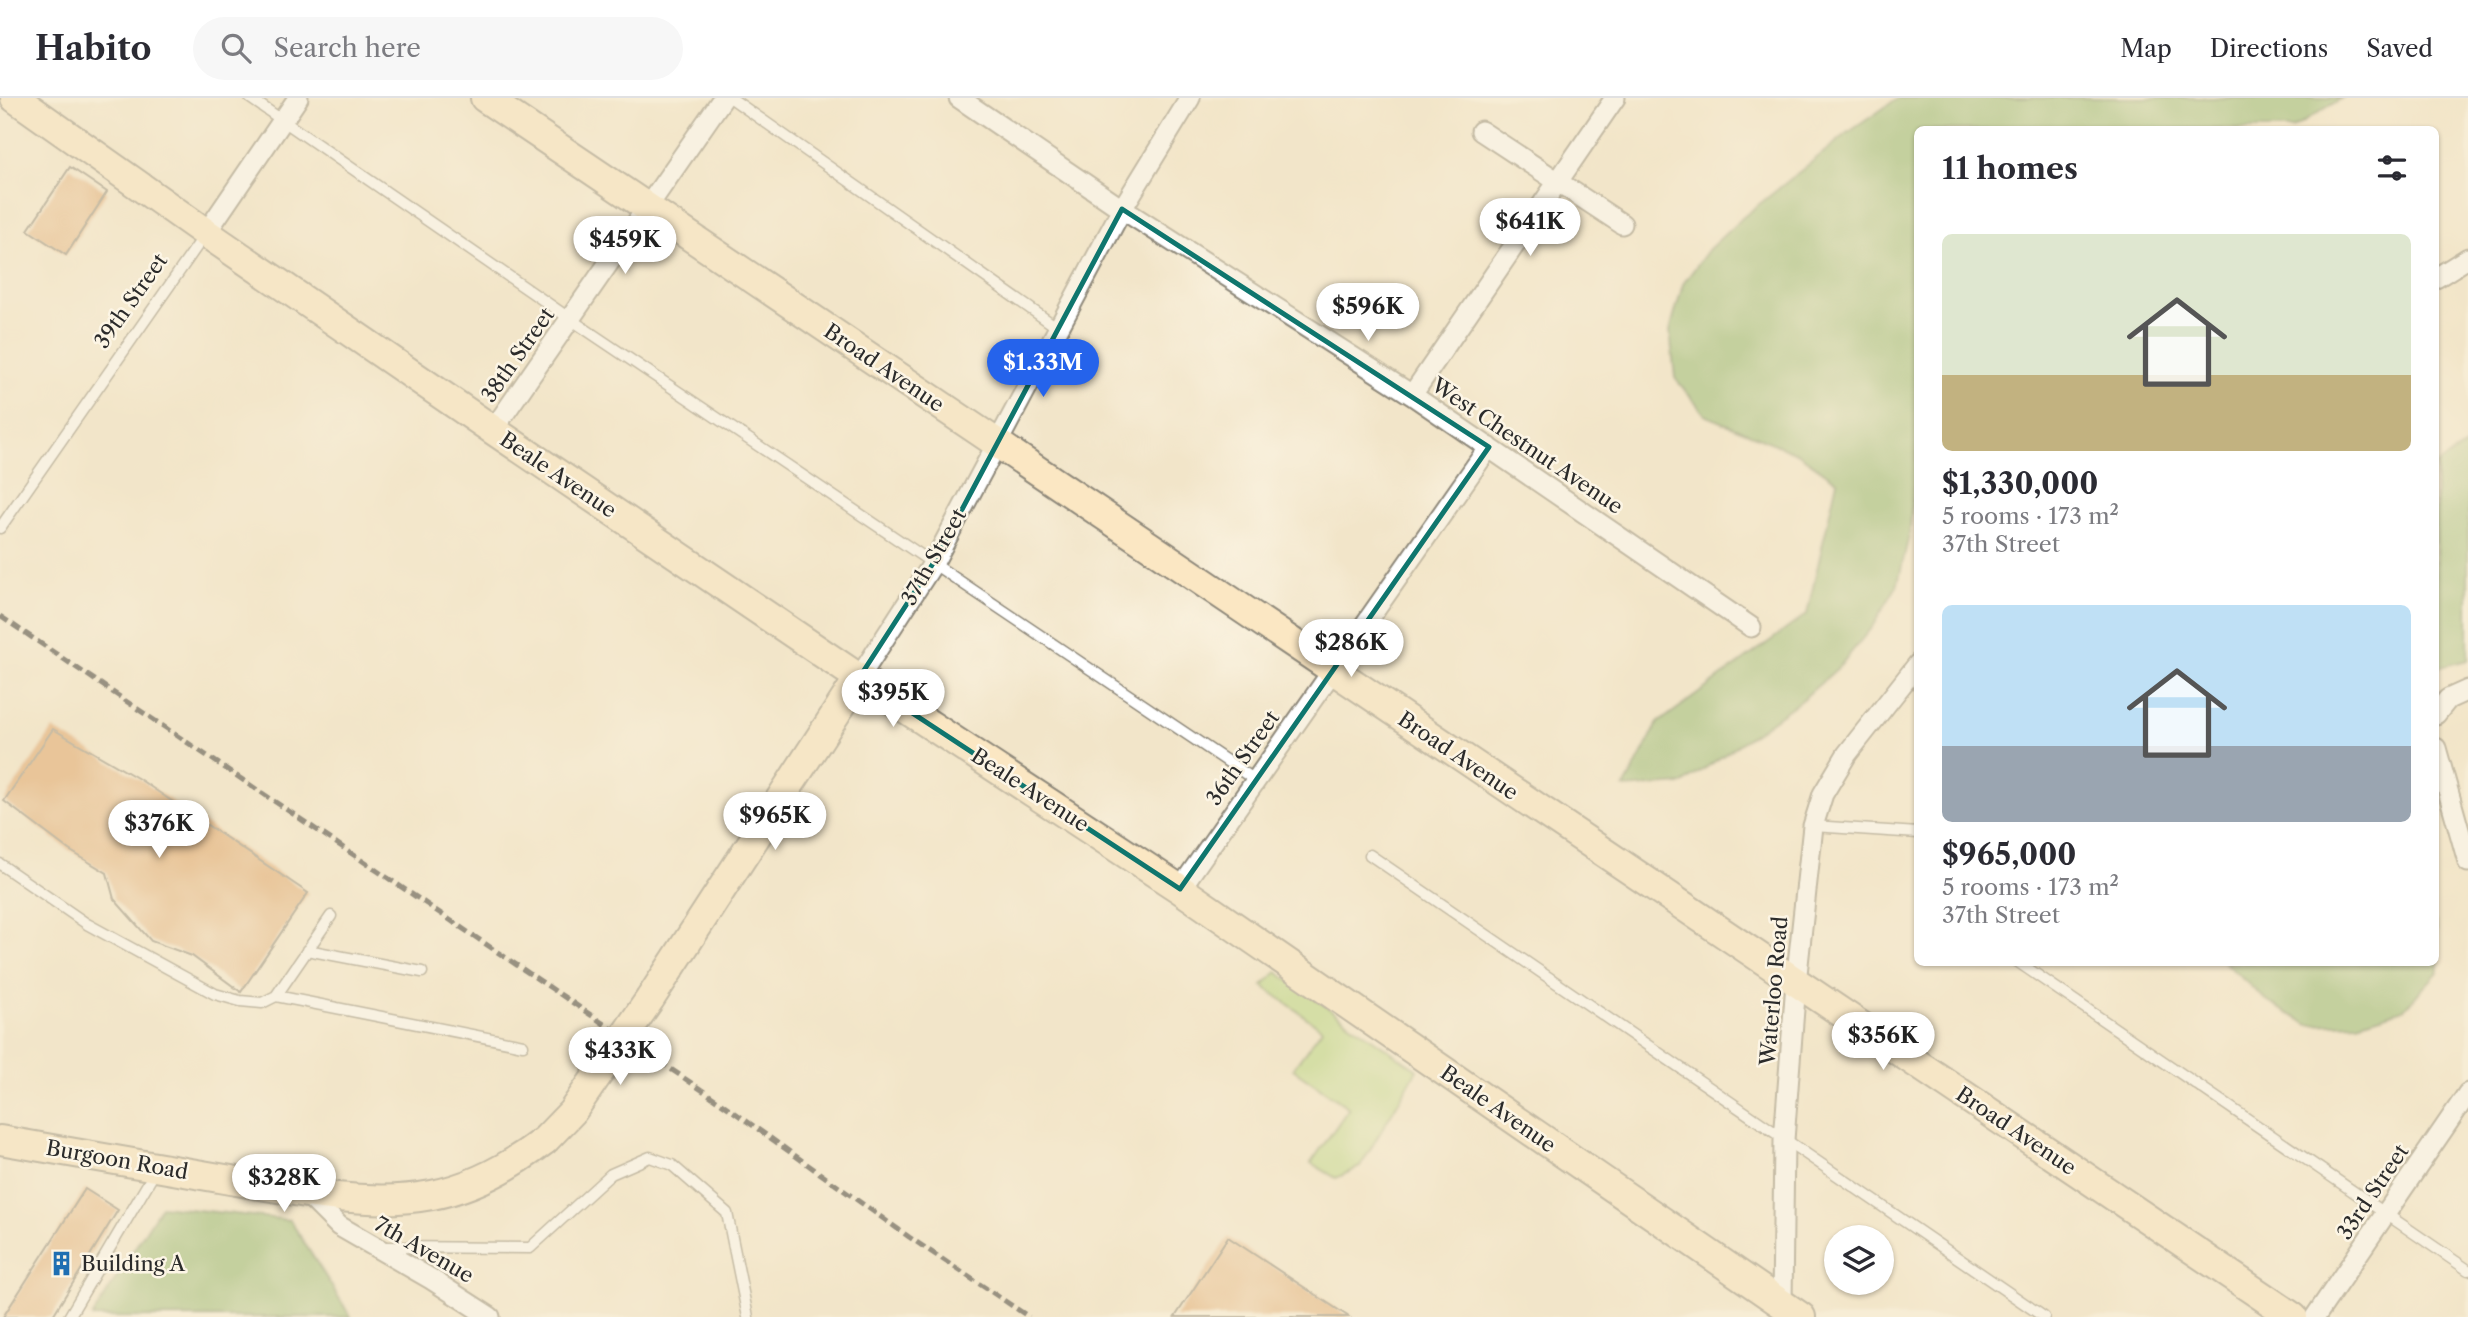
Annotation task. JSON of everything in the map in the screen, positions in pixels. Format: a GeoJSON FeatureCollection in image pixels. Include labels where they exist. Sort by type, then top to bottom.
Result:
{"type":"FeatureCollection","features":[{"type":"Feature","properties":{"kind":"street","name":"Beale Avenue"},"geometry":{"type":"LineString","coordinates":[[15,98],[493,430],[859,678],[1180,889],[1789,1313]]}},
{"type":"Feature","properties":{"kind":"street","name":"39th Street"},"geometry":{"type":"LineString","coordinates":[[206,233],[298,98]]}},
{"type":"Feature","properties":{"kind":"street","name":"Broad Avenue"},"geometry":{"type":"LineString","coordinates":[[485,98],[2293,1317]]}},
{"type":"Feature","properties":{"kind":"street","name":"38th Street"},"geometry":{"type":"LineString","coordinates":[[493,430],[723,98]]}},
{"type":"Feature","properties":{"kind":"street","name":"West Chestnut Avenue"},"geometry":{"type":"LineString","coordinates":[[959,98],[1122,209],[1412,395],[1751,627]]}},
{"type":"Feature","properties":{"kind":"street","name":"37th Street"},"geometry":{"type":"LineString","coordinates":[[650,999],[934,562],[1122,209],[1190,98]]}},
{"type":"Feature","properties":{"kind":"street"},"geometry":{"type":"LineString","coordinates":[[1412,395],[1615,98]]}},
{"type":"Feature","properties":{"kind":"street"},"geometry":{"type":"LineString","coordinates":[[1481,131],[1622,224]]}},
{"type":"Feature","properties":{"kind":"street"},"geometry":{"type":"LineString","coordinates":[[2439,276],[2468,258]]}},
{"type":"Feature","properties":{"kind":"street","name":"36th Street"},"geometry":{"type":"LineString","coordinates":[[1180,889],[1489,447]]}},
{"type":"Feature","properties":{"kind":"street","name":"Waterloo Road"},"geometry":{"type":"LineString","coordinates":[[1789,1313],[1784,1140],[1796,984],[1813,826],[1823,794],[1841,764],[1914,669]]}},
{"type":"Feature","properties":{"kind":"street"},"geometry":{"type":"LineString","coordinates":[[2439,711],[2448,699],[2468,690]]}},
{"type":"Feature","properties":{"kind":"street"},"geometry":{"type":"LineString","coordinates":[[2439,759],[2468,862]]}},
{"type":"Feature","properties":{"kind":"street","name":"Burgoon Road"},"geometry":{"type":"LineString","coordinates":[[0,1140],[306,1193],[352,1199],[419,1198],[458,1189],[488,1178],[516,1162],[545,1140],[572,1112],[650,999]]}},
{"type":"Feature","properties":{"kind":"street","name":"33rd Street"},"geometry":{"type":"LineString","coordinates":[[2315,1317],[2465,1103]]}},
{"type":"Feature","properties":{"kind":"street","name":"7th Avenue"},"geometry":{"type":"LineString","coordinates":[[306,1193],[338,1226],[431,1279],[490,1317]]}},
{"type":"Feature","properties":{"kind":"lane"},"geometry":{"type":"LineString","coordinates":[[250,98],[571,319],[1255,780]]}},
{"type":"Feature","properties":{"kind":"lane"},"geometry":{"type":"LineString","coordinates":[[731,98],[1058,328]]}},
{"type":"Feature","properties":{"kind":"lane","name":"39th Street"},"geometry":{"type":"LineString","coordinates":[[0,528],[206,233]]}},
{"type":"Feature","properties":{"kind":"lane"},"geometry":{"type":"LineString","coordinates":[[1813,826],[1914,831]]}},
{"type":"Feature","properties":{"kind":"lane"},"geometry":{"type":"LineString","coordinates":[[1370,856],[2043,1317]]}},
{"type":"Feature","properties":{"kind":"lane"},"geometry":{"type":"LineString","coordinates":[[0,864],[87,925],[215,994],[240,1002],[262,1003],[276,996],[331,916]]}},
{"type":"Feature","properties":{"kind":"lane"},"geometry":{"type":"LineString","coordinates":[[307,950],[422,972]]}},
{"type":"Feature","properties":{"kind":"lane"},"geometry":{"type":"LineString","coordinates":[[2024,966],[2468,1270]]}},
{"type":"Feature","properties":{"kind":"lane"},"geometry":{"type":"LineString","coordinates":[[276,996],[523,1045]]}},
{"type":"Feature","properties":{"kind":"lane"},"geometry":{"type":"LineString","coordinates":[[373,1247],[530,1248],[611,1174],[650,1157],[672,1165],[727,1213],[748,1317]]}},
{"type":"Feature","properties":{"kind":"lane"},"geometry":{"type":"LineString","coordinates":[[69,1317],[158,1167]]}},
{"type":"Feature","properties":{"kind":"highlighted area"},"geometry":{"type":"Polygon","coordinates":[[[1122,209],[1489,447],[1180,889],[859,678],[934,562],[1122,209]]]}},
{"type":"Feature","properties":{"kind":"green space"},"geometry":{"type":"Polygon","coordinates":[[[1898,98],[2342,98],[2297,126],[1914,126],[1914,484],[1909,536],[1897,586],[1872,627],[1840,666],[1804,698],[1683,784],[1624,788],[1658,723],[1807,614],[1837,481],[1797,453],[1706,416],[1675,378],[1670,331],[1683,284],[1709,249],[1742,218],[1849,132],[1898,98]]]}},
{"type":"Feature","properties":{"kind":"green space"},"geometry":{"type":"Polygon","coordinates":[[[2468,444],[2468,660],[2439,667],[2439,463],[2468,444]]]}},
{"type":"Feature","properties":{"kind":"green space"},"geometry":{"type":"Polygon","coordinates":[[[2228,966],[2439,966],[2439,971],[2404,1009],[2358,1023],[2309,1025],[2268,1002],[2228,966]]]}},
{"type":"Feature","properties":{"kind":"green space"},"geometry":{"type":"Polygon","coordinates":[[[1277,972],[1417,1070],[1360,1167],[1336,1178],[1311,1163],[1349,1108],[1293,1069],[1322,1029],[1263,986],[1277,972]]]}},
{"type":"Feature","properties":{"kind":"green space"},"geometry":{"type":"Polygon","coordinates":[[[161,1206],[290,1220],[351,1317],[92,1317],[161,1206]]]}},
{"type":"Feature","properties":{"kind":"building"},"geometry":{"type":"Polygon","coordinates":[[[70,167],[107,192],[66,255],[28,230],[70,167]]]}},
{"type":"Feature","properties":{"kind":"building"},"geometry":{"type":"Polygon","coordinates":[[[53,729],[139,779],[308,893],[241,992],[192,956],[151,941],[114,899],[107,873],[69,850],[4,801],[53,729]]]}},
{"type":"Feature","properties":{"kind":"building","name":"Building A"},"geometry":{"type":"Polygon","coordinates":[[[85,1189],[118,1210],[52,1317],[3,1317],[85,1189]]]}},
{"type":"Feature","properties":{"kind":"building"},"geometry":{"type":"Polygon","coordinates":[[[1228,1237],[1349,1317],[1175,1317],[1228,1237]]]}},
{"type":"Feature","properties":{"kind":"railway"},"geometry":{"type":"LineString","coordinates":[[0,616],[727,1107],[909,1237],[1029,1317]]}},
{"type":"Feature","properties":{"kind":"place","name":"Building A"},"geometry":{"type":"Point","coordinates":[61,1264]}}]}
